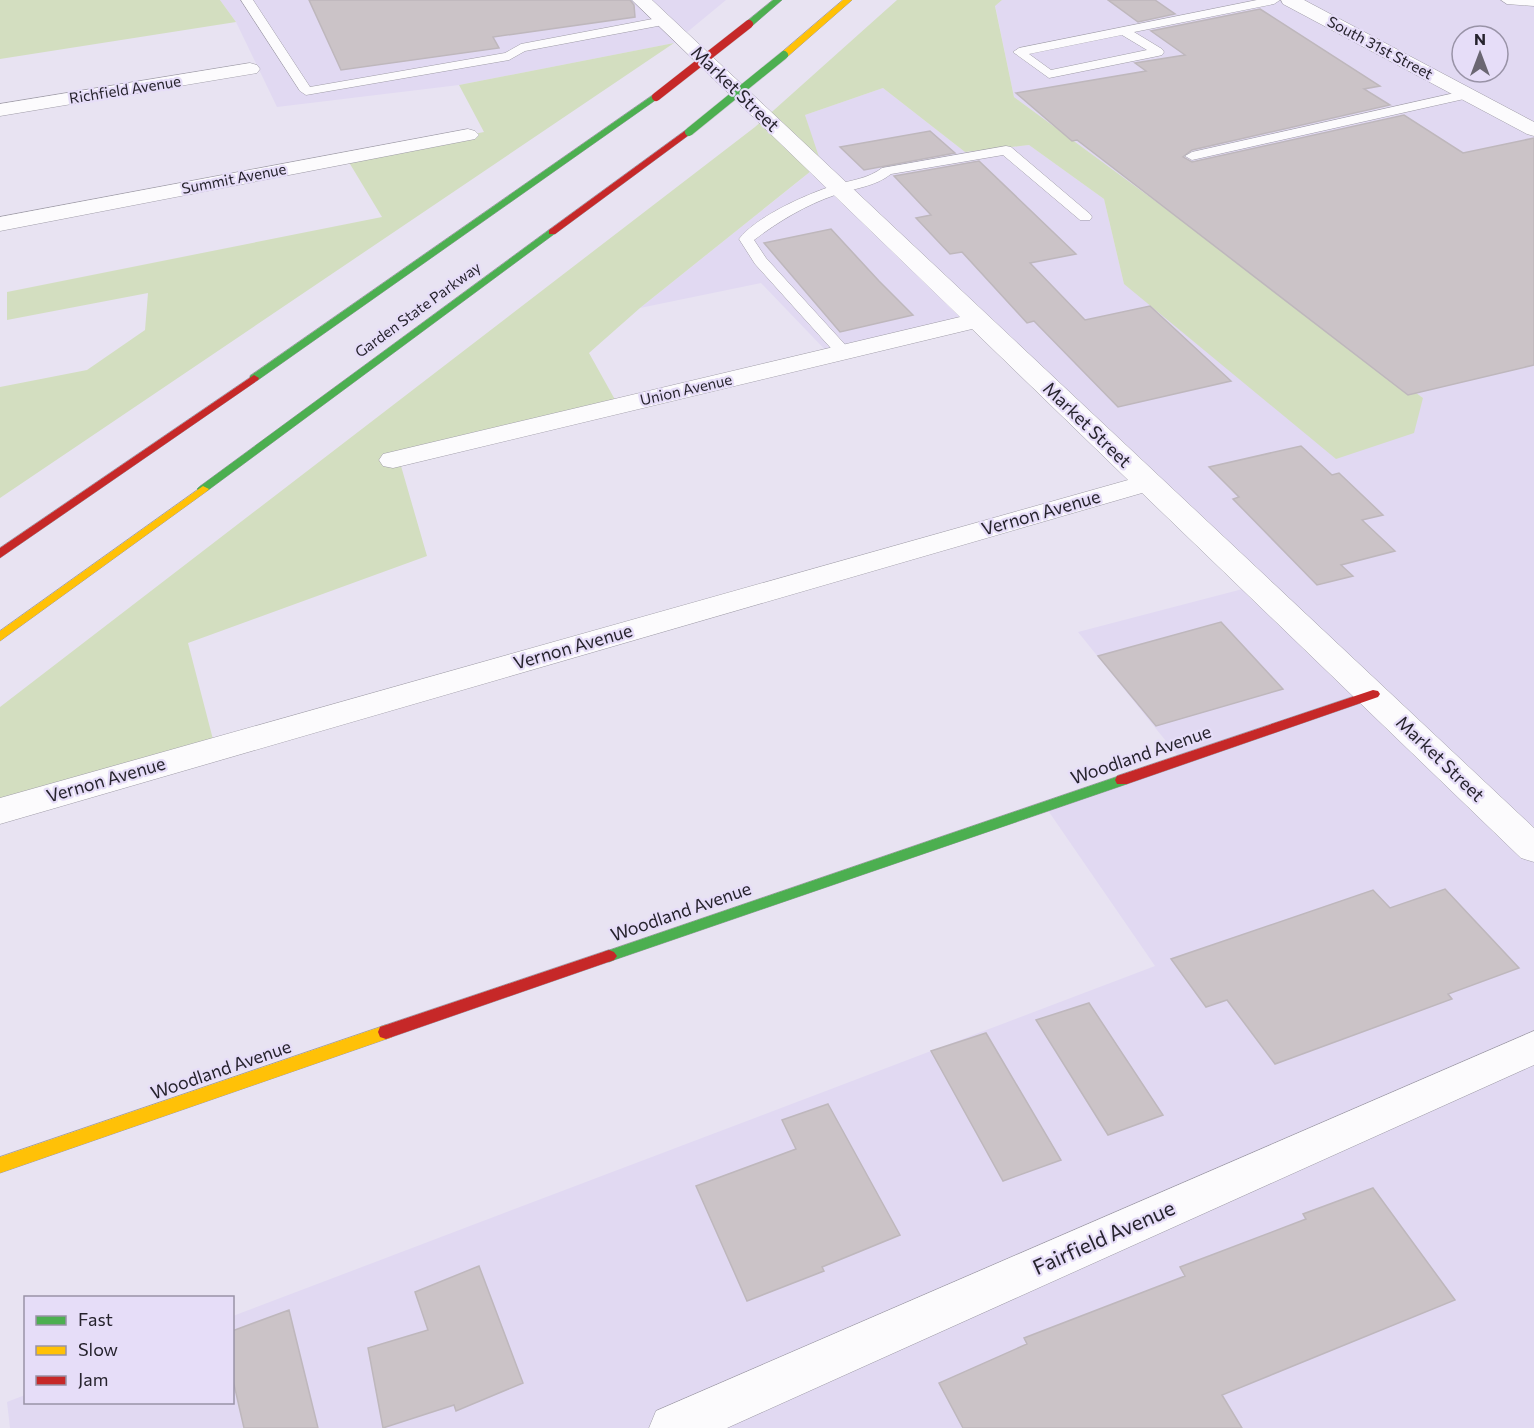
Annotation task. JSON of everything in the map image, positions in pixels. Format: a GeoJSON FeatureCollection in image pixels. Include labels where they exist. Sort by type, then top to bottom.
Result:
{"type":"FeatureCollection","features":[{"type":"Feature","properties":{"kind":"main road","name":"Garden State Parkway"},"geometry":{"type":"LineString","coordinates":[[0,554],[656,97],[778,0]]}},
{"type":"Feature","properties":{"kind":"main road","name":"Garden State Parkway"},"geometry":{"type":"LineString","coordinates":[[0,637],[688,132],[848,0]]}},
{"type":"Feature","properties":{"kind":"main road","name":"Woodland Avenue"},"geometry":{"type":"LineString","coordinates":[[0,1165],[1373,694]]}},
{"type":"Feature","properties":{"kind":"street","name":"Market Street"},"geometry":{"type":"LineString","coordinates":[[641,0],[1534,849]]}},
{"type":"Feature","properties":{"kind":"street","name":"South 31st Street"},"geometry":{"type":"LineString","coordinates":[[1290,0],[1534,130]]}},
{"type":"Feature","properties":{"kind":"street","name":"Richfield Avenue"},"geometry":{"type":"LineString","coordinates":[[0,110],[250,69]]}},
{"type":"Feature","properties":{"kind":"street","name":"Summit Avenue"},"geometry":{"type":"LineString","coordinates":[[0,224],[468,135]]}},
{"type":"Feature","properties":{"kind":"street","name":"Union Avenue"},"geometry":{"type":"LineString","coordinates":[[393,460],[979,320]]}},
{"type":"Feature","properties":{"kind":"street","name":"Vernon Avenue"},"geometry":{"type":"LineString","coordinates":[[0,811],[1147,483]]}},
{"type":"Feature","properties":{"kind":"street","name":"Fairfield Avenue"},"geometry":{"type":"LineString","coordinates":[[673,1428],[1534,1047]]}},
{"type":"Feature","properties":{"kind":"lane"},"geometry":{"type":"LineString","coordinates":[[248,0],[306,91],[509,56],[521,48],[663,21]]}},
{"type":"Feature","properties":{"kind":"lane"},"geometry":{"type":"LineString","coordinates":[[1124,31],[1158,52],[1049,74],[1019,52],[1274,0]]}},
{"type":"Feature","properties":{"kind":"lane"},"geometry":{"type":"LineString","coordinates":[[1507,0],[1534,2]]}},
{"type":"Feature","properties":{"kind":"lane"},"geometry":{"type":"LineString","coordinates":[[1192,156],[1468,94]]}},
{"type":"Feature","properties":{"kind":"lane"},"geometry":{"type":"LineString","coordinates":[[844,352],[760,261],[746,239],[767,222],[840,188],[877,179],[887,171],[1006,150],[1085,217]]}},
{"type":"Feature","properties":{"kind":"shaded area"},"geometry":{"type":"Polygon","coordinates":[[[220,0],[726,0],[674,43],[459,85],[277,107],[236,22],[220,0]]]}},
{"type":"Feature","properties":{"kind":"shaded area"},"geometry":{"type":"Polygon","coordinates":[[[1002,0],[1534,0],[1534,1428],[10,1428],[7,1402],[24,1395],[24,1404],[234,1404],[234,1316],[1155,966],[1047,809],[1182,761],[1078,632],[1258,585],[982,319],[832,357],[761,283],[640,308],[820,164],[805,115],[883,88],[965,152],[1029,145],[1104,199],[1124,284],[1423,398],[1014,97],[995,5],[1002,0]]]}},
{"type":"Feature","properties":{"kind":"green space"},"geometry":{"type":"Polygon","coordinates":[[[0,0],[220,0],[236,22],[0,59],[0,0]]]}},
{"type":"Feature","properties":{"kind":"green space"},"geometry":{"type":"Polygon","coordinates":[[[897,0],[1002,0],[995,6],[1014,97],[1423,398],[1414,433],[1336,459],[1124,284],[1104,199],[1029,145],[965,152],[883,88],[805,115],[821,163],[640,308],[589,353],[618,405],[401,466],[427,556],[188,643],[216,751],[0,818],[0,707],[755,127],[897,0]]]}},
{"type":"Feature","properties":{"kind":"green space"},"geometry":{"type":"Polygon","coordinates":[[[674,43],[0,498],[0,387],[87,370],[145,330],[148,293],[7,320],[7,292],[382,217],[347,159],[484,132],[459,85],[674,43]]]}},
{"type":"Feature","properties":{"kind":"building"},"geometry":{"type":"Polygon","coordinates":[[[309,0],[630,0],[634,5],[635,17],[493,37],[499,48],[341,70],[309,0]]]}},
{"type":"Feature","properties":{"kind":"building"},"geometry":{"type":"Polygon","coordinates":[[[1108,0],[1155,0],[1175,14],[1138,22],[1108,0]]]}},
{"type":"Feature","properties":{"kind":"building"},"geometry":{"type":"Polygon","coordinates":[[[1260,9],[1380,86],[1364,89],[1390,105],[1192,150],[1183,157],[1192,162],[1404,115],[1463,153],[1534,138],[1534,365],[1408,395],[1077,140],[1072,141],[1016,93],[1146,71],[1135,63],[1185,55],[1151,31],[1260,9]]]}},
{"type":"Feature","properties":{"kind":"building"},"geometry":{"type":"Polygon","coordinates":[[[930,131],[955,153],[864,170],[840,147],[930,131]]]}},
{"type":"Feature","properties":{"kind":"building"},"geometry":{"type":"Polygon","coordinates":[[[979,161],[1076,254],[1030,263],[1085,320],[1150,306],[1231,381],[1118,407],[1034,321],[1027,323],[962,252],[950,254],[916,218],[931,215],[894,176],[979,161]]]}},
{"type":"Feature","properties":{"kind":"building"},"geometry":{"type":"Polygon","coordinates":[[[831,229],[913,315],[840,332],[764,243],[831,229]]]}},
{"type":"Feature","properties":{"kind":"building"},"geometry":{"type":"Polygon","coordinates":[[[1301,446],[1332,475],[1339,473],[1383,515],[1362,520],[1395,551],[1341,565],[1353,576],[1317,585],[1233,499],[1239,497],[1209,467],[1301,446]]]}},
{"type":"Feature","properties":{"kind":"building"},"geometry":{"type":"Polygon","coordinates":[[[1221,622],[1283,689],[1156,726],[1098,656],[1221,622]]]}},
{"type":"Feature","properties":{"kind":"building"},"geometry":{"type":"Polygon","coordinates":[[[1445,889],[1519,968],[1448,994],[1452,999],[1275,1064],[1227,1000],[1206,1007],[1171,959],[1373,890],[1390,908],[1445,889]]]}},
{"type":"Feature","properties":{"kind":"building"},"geometry":{"type":"Polygon","coordinates":[[[1089,1003],[1163,1115],[1108,1135],[1036,1020],[1089,1003]]]}},
{"type":"Feature","properties":{"kind":"building"},"geometry":{"type":"Polygon","coordinates":[[[986,1033],[1061,1160],[1003,1181],[931,1051],[986,1033]]]}},
{"type":"Feature","properties":{"kind":"building"},"geometry":{"type":"Polygon","coordinates":[[[828,1104],[900,1235],[822,1267],[824,1271],[747,1301],[696,1186],[796,1149],[782,1120],[828,1104]]]}},
{"type":"Feature","properties":{"kind":"building"},"geometry":{"type":"Polygon","coordinates":[[[1373,1188],[1455,1300],[1222,1395],[1242,1428],[963,1428],[939,1383],[1027,1344],[1024,1338],[1185,1276],[1180,1267],[1306,1219],[1303,1214],[1373,1188]]]}},
{"type":"Feature","properties":{"kind":"building"},"geometry":{"type":"Polygon","coordinates":[[[479,1266],[523,1383],[456,1411],[454,1405],[383,1428],[368,1348],[428,1330],[415,1292],[479,1266]]]}},
{"type":"Feature","properties":{"kind":"building"},"geometry":{"type":"Polygon","coordinates":[[[289,1310],[318,1428],[244,1428],[234,1385],[234,1330],[289,1310]]]}},
{"type":"Feature","properties":{"kind":"traffic: fast"},"geometry":{"type":"LineString","coordinates":[[749,24],[778,0]]}},
{"type":"Feature","properties":{"kind":"traffic: fast"},"geometry":{"type":"LineString","coordinates":[[689,132],[784,55]]}},
{"type":"Feature","properties":{"kind":"traffic: fast"},"geometry":{"type":"LineString","coordinates":[[254,378],[656,97]]}},
{"type":"Feature","properties":{"kind":"traffic: fast"},"geometry":{"type":"LineString","coordinates":[[203,489],[552,232]]}},
{"type":"Feature","properties":{"kind":"traffic: fast"},"geometry":{"type":"LineString","coordinates":[[609,956],[1122,780]]}},
{"type":"Feature","properties":{"kind":"traffic: slow"},"geometry":{"type":"LineString","coordinates":[[784,55],[848,0]]}},
{"type":"Feature","properties":{"kind":"traffic: slow"},"geometry":{"type":"LineString","coordinates":[[0,637],[203,489]]}},
{"type":"Feature","properties":{"kind":"traffic: slow"},"geometry":{"type":"LineString","coordinates":[[0,1165],[386,1032]]}},
{"type":"Feature","properties":{"kind":"traffic: jam"},"geometry":{"type":"LineString","coordinates":[[656,97],[749,24]]}},
{"type":"Feature","properties":{"kind":"traffic: jam"},"geometry":{"type":"LineString","coordinates":[[552,232],[689,132]]}},
{"type":"Feature","properties":{"kind":"traffic: jam"},"geometry":{"type":"LineString","coordinates":[[0,554],[254,378]]}},
{"type":"Feature","properties":{"kind":"traffic: jam"},"geometry":{"type":"LineString","coordinates":[[1122,780],[1373,694]]}},
{"type":"Feature","properties":{"kind":"traffic: jam"},"geometry":{"type":"LineString","coordinates":[[386,1032],[609,956]]}}]}
